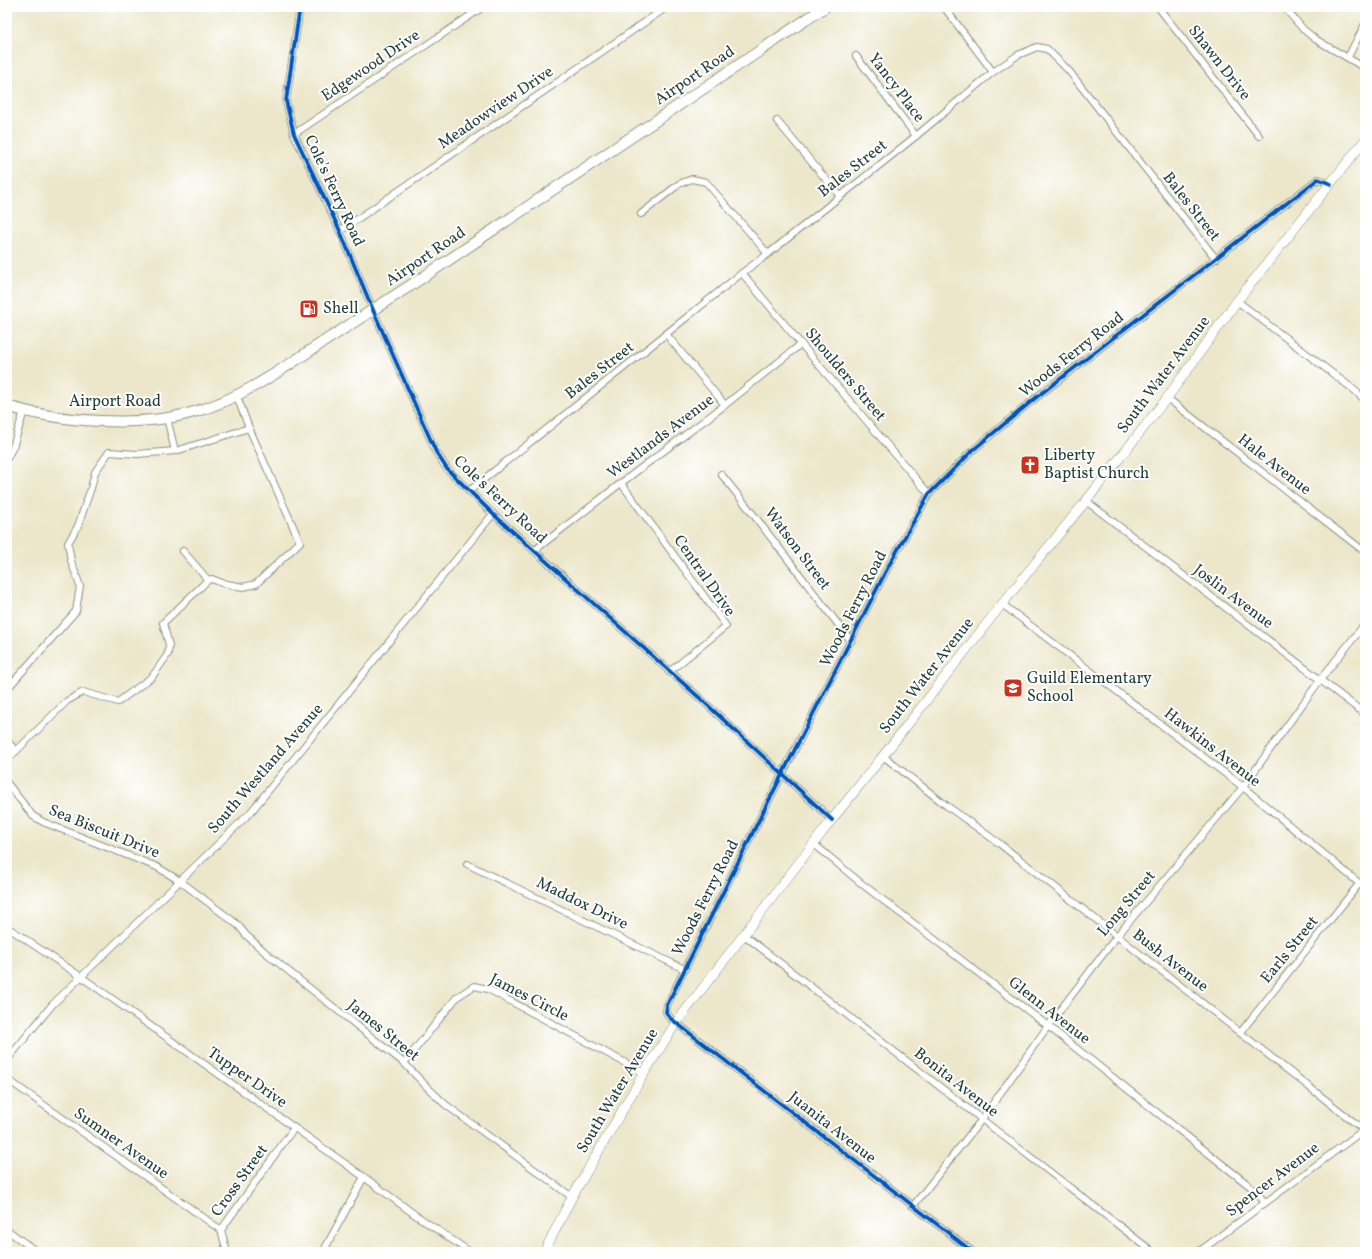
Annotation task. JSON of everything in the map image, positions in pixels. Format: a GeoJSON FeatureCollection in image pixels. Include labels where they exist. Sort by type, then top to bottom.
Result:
{"type":"FeatureCollection","features":[{"type":"Feature","properties":{"kind":"highway","name":"Airport Road"},"geometry":{"type":"LineString","coordinates":[[7,406],[24,411],[84,420],[140,421],[167,418],[194,412],[224,401],[276,373],[373,310],[824,7]]}},
{"type":"Feature","properties":{"kind":"main road","name":"South Water Avenue"},"geometry":{"type":"LineString","coordinates":[[544,1252],[572,1197],[644,1073],[676,1023],[832,820],[884,756],[1002,604],[1086,502],[1167,398],[1237,301],[1284,240],[1331,184],[1365,140]]}},
{"type":"Feature","properties":{"kind":"street","name":"Cole's Ferry Road"},"geometry":{"type":"LineString","coordinates":[[300,7],[286,101],[294,134],[340,231],[373,310],[436,452],[447,469],[493,514],[783,773],[832,820]]}},
{"type":"Feature","properties":{"kind":"street","name":"Edgewood Drive"},"geometry":{"type":"LineString","coordinates":[[294,134],[483,7]]}},
{"type":"Feature","properties":{"kind":"street","name":"Meadowview Drive"},"geometry":{"type":"LineString","coordinates":[[340,231],[667,7]]}},
{"type":"Feature","properties":{"kind":"street"},"geometry":{"type":"LineString","coordinates":[[944,7],[993,72]]}},
{"type":"Feature","properties":{"kind":"street","name":"Shawn Drive"},"geometry":{"type":"LineString","coordinates":[[1158,7],[1259,136]]}},
{"type":"Feature","properties":{"kind":"street"},"geometry":{"type":"LineString","coordinates":[[1284,7],[1303,29],[1315,39],[1365,68]]}},
{"type":"Feature","properties":{"kind":"street"},"geometry":{"type":"LineString","coordinates":[[1348,58],[1365,24]]}},
{"type":"Feature","properties":{"kind":"street","name":"Bales Street"},"geometry":{"type":"LineString","coordinates":[[470,490],[916,136],[993,72],[1018,54],[1037,47],[1047,50],[1069,71],[1216,259]]}},
{"type":"Feature","properties":{"kind":"street","name":"Yancy Place"},"geometry":{"type":"LineString","coordinates":[[856,56],[916,136]]}},
{"type":"Feature","properties":{"kind":"street"},"geometry":{"type":"LineString","coordinates":[[777,121],[840,196]]}},
{"type":"Feature","properties":{"kind":"street"},"geometry":{"type":"LineString","coordinates":[[641,214],[679,184],[692,179],[706,182],[768,254]]}},
{"type":"Feature","properties":{"kind":"street","name":"Woods Ferry Road"},"geometry":{"type":"LineString","coordinates":[[676,1023],[666,1012],[667,1005],[684,969],[888,567],[929,494],[973,450],[1033,400],[1318,179],[1331,184]]}},
{"type":"Feature","properties":{"kind":"street","name":"Shoulders Street"},"geometry":{"type":"LineString","coordinates":[[742,273],[800,344],[929,494]]}},
{"type":"Feature","properties":{"kind":"street"},"geometry":{"type":"LineString","coordinates":[[1237,301],[1348,385],[1365,400]]}},
{"type":"Feature","properties":{"kind":"street"},"geometry":{"type":"LineString","coordinates":[[666,334],[725,405]]}},
{"type":"Feature","properties":{"kind":"street","name":"Westlands Avenue"},"geometry":{"type":"LineString","coordinates":[[535,550],[725,405],[800,344]]}},
{"type":"Feature","properties":{"kind":"street"},"geometry":{"type":"LineString","coordinates":[[7,760],[67,701],[83,692],[118,702],[152,677],[168,654],[169,645],[163,623],[208,580],[212,579],[222,583],[243,587],[256,584],[300,542],[249,428],[236,394]]}},
{"type":"Feature","properties":{"kind":"street","name":"Hale Avenue"},"geometry":{"type":"LineString","coordinates":[[1167,398],[1365,552]]}},
{"type":"Feature","properties":{"kind":"street"},"geometry":{"type":"LineString","coordinates":[[7,458],[13,447],[24,411]]}},
{"type":"Feature","properties":{"kind":"street"},"geometry":{"type":"LineString","coordinates":[[167,418],[175,451]]}},
{"type":"Feature","properties":{"kind":"street"},"geometry":{"type":"LineString","coordinates":[[7,689],[76,611],[80,586],[71,561],[68,543],[78,526],[90,494],[95,472],[109,452],[137,454],[175,451],[249,428]]}},
{"type":"Feature","properties":{"kind":"street","name":"Watson Street"},"geometry":{"type":"LineString","coordinates":[[721,474],[750,509],[851,641]]}},
{"type":"Feature","properties":{"kind":"street","name":"Central Drive"},"geometry":{"type":"LineString","coordinates":[[621,483],[726,626],[670,672]]}},
{"type":"Feature","properties":{"kind":"street","name":"Joslin Avenue"},"geometry":{"type":"LineString","coordinates":[[1086,502],[1365,714]]}},
{"type":"Feature","properties":{"kind":"street","name":"South Westland Avenue"},"geometry":{"type":"LineString","coordinates":[[7,1060],[52,1005],[80,976],[235,828],[269,790],[493,514]]}},
{"type":"Feature","properties":{"kind":"street"},"geometry":{"type":"LineString","coordinates":[[183,551],[208,580]]}},
{"type":"Feature","properties":{"kind":"street","name":"Hawkins Avenue"},"geometry":{"type":"LineString","coordinates":[[1002,604],[1243,787],[1365,888]]}},
{"type":"Feature","properties":{"kind":"street","name":"Long Street"},"geometry":{"type":"LineString","coordinates":[[913,1206],[982,1119],[1048,1026],[1116,936],[1243,787],[1320,680],[1365,624]]}},
{"type":"Feature","properties":{"kind":"street"},"geometry":{"type":"LineString","coordinates":[[7,741],[16,751]]}},
{"type":"Feature","properties":{"kind":"street","name":"Bush Avenue"},"geometry":{"type":"LineString","coordinates":[[884,756],[947,806],[1000,844],[1364,1129]]}},
{"type":"Feature","properties":{"kind":"street","name":"Sea Biscuit Drive"},"geometry":{"type":"LineString","coordinates":[[7,783],[33,816],[43,822],[157,867],[180,881]]}},
{"type":"Feature","properties":{"kind":"street","name":"Glenn Avenue"},"geometry":{"type":"LineString","coordinates":[[814,844],[862,884],[1048,1026],[1256,1191],[1265,1204]]}},
{"type":"Feature","properties":{"kind":"street","name":"Maddox Drive"},"geometry":{"type":"LineString","coordinates":[[467,864],[684,969]]}},
{"type":"Feature","properties":{"kind":"street","name":"James Street"},"geometry":{"type":"LineString","coordinates":[[180,881],[238,925],[246,935],[266,953],[404,1063],[446,1105],[572,1197]]}},
{"type":"Feature","properties":{"kind":"street","name":"Earls Street"},"geometry":{"type":"LineString","coordinates":[[1240,1033],[1359,884]]}},
{"type":"Feature","properties":{"kind":"street","name":"Tupper Drive"},"geometry":{"type":"LineString","coordinates":[[7,927],[80,976],[414,1214],[470,1252]]}},
{"type":"Feature","properties":{"kind":"street","name":"Bonita Avenue"},"geometry":{"type":"LineString","coordinates":[[744,935],[1153,1252]]}},
{"type":"Feature","properties":{"kind":"street","name":"James Circle"},"geometry":{"type":"LineString","coordinates":[[404,1063],[457,997],[474,986],[488,989],[644,1073]]}},
{"type":"Feature","properties":{"kind":"street","name":"Juanita Avenue"},"geometry":{"type":"LineString","coordinates":[[676,1023],[973,1252]]}},
{"type":"Feature","properties":{"kind":"street","name":"Sumner Avenue"},"geometry":{"type":"LineString","coordinates":[[7,1079],[221,1230]]}},
{"type":"Feature","properties":{"kind":"street","name":"Cross Street"},"geometry":{"type":"LineString","coordinates":[[227,1252],[221,1230],[294,1128]]}},
{"type":"Feature","properties":{"kind":"street","name":"Spencer Avenue"},"geometry":{"type":"LineString","coordinates":[[1197,1252],[1265,1204],[1364,1129]]}},
{"type":"Feature","properties":{"kind":"street"},"geometry":{"type":"LineString","coordinates":[[323,1252],[364,1177]]}},
{"type":"Feature","properties":{"kind":"street"},"geometry":{"type":"LineString","coordinates":[[7,1230],[37,1252]]}},
{"type":"Feature","properties":{"kind":"cycle path"},"geometry":{"type":"LineString","coordinates":[[300,7],[286,101],[294,134],[340,231],[373,310],[436,452],[447,469],[493,514],[702,700],[832,820]]}},
{"type":"Feature","properties":{"kind":"cycle path"},"geometry":{"type":"LineString","coordinates":[[973,1252],[670,1018],[666,1012],[667,1005],[763,812],[888,567],[929,494],[973,450],[1033,400],[1318,179],[1331,184]]}},
{"type":"Feature","properties":{"kind":"place","name":"Shell"},"geometry":{"type":"Point","coordinates":[309,309]}},
{"type":"Feature","properties":{"kind":"place","name":"Liberty Baptist Church"},"geometry":{"type":"Point","coordinates":[1030,465]}},
{"type":"Feature","properties":{"kind":"place","name":"Guild Elementary School"},"geometry":{"type":"Point","coordinates":[1013,688]}}]}
